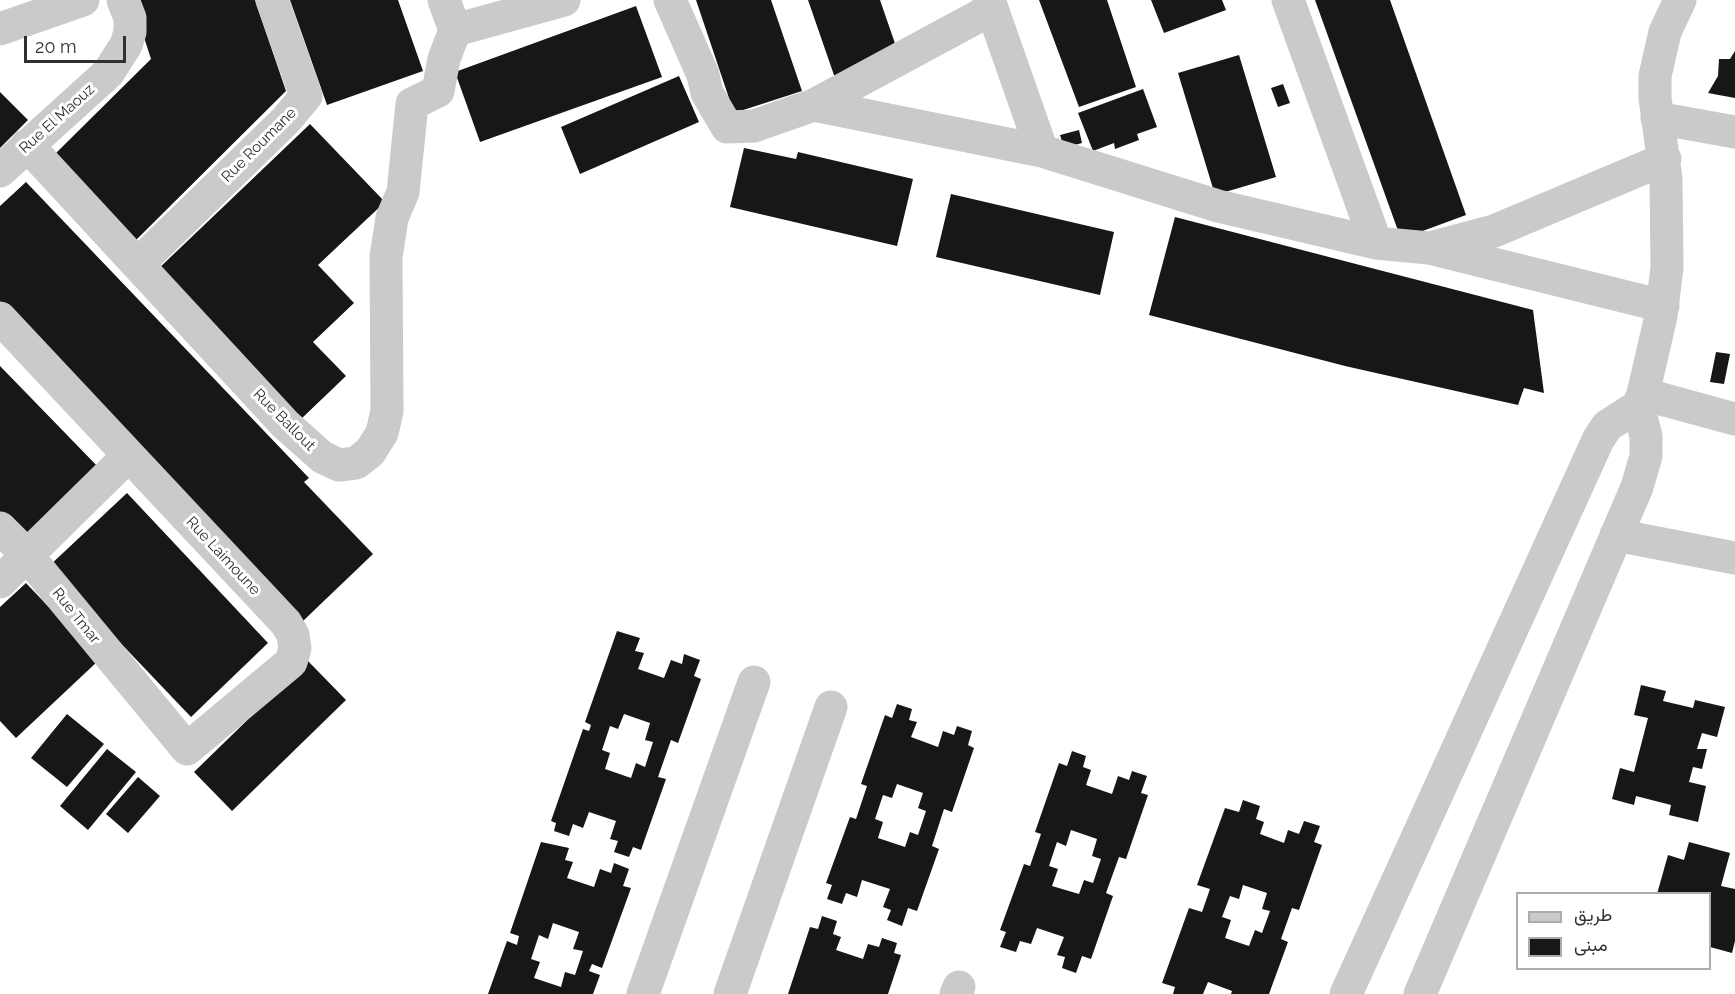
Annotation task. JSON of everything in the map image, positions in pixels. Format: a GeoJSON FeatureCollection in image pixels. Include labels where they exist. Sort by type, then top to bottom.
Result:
{"type":"FeatureCollection","features":[{"type":"Feature","properties":{"kind":"street"},"geometry":{"type":"LineString","coordinates":[[0,28],[83,0]]}},
{"type":"Feature","properties":{"kind":"street","name":"Rue El Maouz"},"geometry":{"type":"LineString","coordinates":[[0,171],[108,73],[130,32],[130,18],[123,0]]}},
{"type":"Feature","properties":{"kind":"street","name":"Rue Roumane"},"geometry":{"type":"LineString","coordinates":[[138,264],[286,120],[306,96],[272,0]]}},
{"type":"Feature","properties":{"kind":"street"},"geometry":{"type":"LineString","coordinates":[[449,15],[564,0]]}},
{"type":"Feature","properties":{"kind":"street"},"geometry":{"type":"LineString","coordinates":[[670,0],[703,75],[707,93],[727,127],[754,126],[814,105],[990,5],[1042,151]]}},
{"type":"Feature","properties":{"kind":"street"},"geometry":{"type":"LineString","coordinates":[[1288,0],[1376,243]]}},
{"type":"Feature","properties":{"kind":"street"},"geometry":{"type":"LineString","coordinates":[[1420,994],[1637,487],[1646,456],[1641,400],[1663,306],[1668,219],[1665,159],[1657,118],[1655,76],[1659,53],[1680,0]]}},
{"type":"Feature","properties":{"kind":"street","name":"Rue Ballout"},"geometry":{"type":"LineString","coordinates":[[27,145],[303,441],[322,457],[339,465],[356,464],[370,452],[382,433],[387,411],[386,257],[392,218],[403,192],[412,104],[438,92],[449,15]]}},
{"type":"Feature","properties":{"kind":"street"},"geometry":{"type":"LineString","coordinates":[[814,105],[1042,151],[1218,206],[1376,243],[1429,248],[1663,306]]}},
{"type":"Feature","properties":{"kind":"street"},"geometry":{"type":"LineString","coordinates":[[1657,118],[1735,132]]}},
{"type":"Feature","properties":{"kind":"street"},"geometry":{"type":"LineString","coordinates":[[1429,248],[1494,231],[1665,159]]}},
{"type":"Feature","properties":{"kind":"street","name":"Rue Laimoune"},"geometry":{"type":"LineString","coordinates":[[0,318],[286,623],[293,635],[295,648],[291,662],[186,749],[169,725],[150,706]]}},
{"type":"Feature","properties":{"kind":"street"},"geometry":{"type":"LineString","coordinates":[[1346,994],[1598,440],[1607,426],[1641,400],[1735,419]]}},
{"type":"Feature","properties":{"kind":"street"},"geometry":{"type":"LineString","coordinates":[[0,582],[128,456]]}},
{"type":"Feature","properties":{"kind":"street","name":"Rue Tmar"},"geometry":{"type":"LineString","coordinates":[[0,528],[26,554],[150,706]]}},
{"type":"Feature","properties":{"kind":"street"},"geometry":{"type":"LineString","coordinates":[[1616,535],[1735,558]]}},
{"type":"Feature","properties":{"kind":"street"},"geometry":{"type":"LineString","coordinates":[[644,994],[754,682]]}},
{"type":"Feature","properties":{"kind":"street"},"geometry":{"type":"LineString","coordinates":[[730,994],[831,707]]}},
{"type":"Feature","properties":{"kind":"building"},"geometry":{"type":"Polygon","coordinates":[[[132,0],[255,0],[286,91],[134,242],[53,156],[151,59],[132,0]]]}},
{"type":"Feature","properties":{"kind":"building"},"geometry":{"type":"Polygon","coordinates":[[[290,0],[398,0],[423,71],[327,105],[290,0]]]}},
{"type":"Feature","properties":{"kind":"building"},"geometry":{"type":"Polygon","coordinates":[[[696,0],[771,0],[802,91],[734,113],[696,0]]]}},
{"type":"Feature","properties":{"kind":"building"},"geometry":{"type":"Polygon","coordinates":[[[808,0],[880,0],[899,55],[835,78],[808,0]]]}},
{"type":"Feature","properties":{"kind":"building"},"geometry":{"type":"Polygon","coordinates":[[[1039,0],[1107,0],[1136,87],[1079,107],[1039,0]]]}},
{"type":"Feature","properties":{"kind":"building"},"geometry":{"type":"Polygon","coordinates":[[[1151,0],[1222,0],[1226,10],[1164,33],[1151,0]]]}},
{"type":"Feature","properties":{"kind":"building"},"geometry":{"type":"Polygon","coordinates":[[[1315,0],[1390,0],[1466,215],[1401,239],[1315,0]]]}},
{"type":"Feature","properties":{"kind":"building"},"geometry":{"type":"Polygon","coordinates":[[[636,6],[662,77],[480,142],[455,72],[636,6]]]}},
{"type":"Feature","properties":{"kind":"building"},"geometry":{"type":"Polygon","coordinates":[[[1735,51],[1735,98],[1708,93],[1718,76],[1719,59],[1730,59],[1735,51]]]}},
{"type":"Feature","properties":{"kind":"building"},"geometry":{"type":"Polygon","coordinates":[[[1239,55],[1276,177],[1215,195],[1178,73],[1239,55]]]}},
{"type":"Feature","properties":{"kind":"building"},"geometry":{"type":"Polygon","coordinates":[[[679,76],[699,122],[580,174],[561,127],[679,76]]]}},
{"type":"Feature","properties":{"kind":"building"},"geometry":{"type":"Polygon","coordinates":[[[1283,84],[1290,103],[1278,107],[1271,88],[1283,84]]]}},
{"type":"Feature","properties":{"kind":"building"},"geometry":{"type":"Polygon","coordinates":[[[1143,89],[1157,127],[1137,134],[1139,140],[1115,149],[1114,143],[1093,151],[1078,113],[1143,89]]]}},
{"type":"Feature","properties":{"kind":"building"},"geometry":{"type":"Polygon","coordinates":[[[0,92],[28,120],[0,148],[0,92]]]}},
{"type":"Feature","properties":{"kind":"building"},"geometry":{"type":"Polygon","coordinates":[[[310,124],[385,202],[318,265],[354,303],[313,342],[346,376],[300,420],[156,271],[310,124]]]}},
{"type":"Feature","properties":{"kind":"building"},"geometry":{"type":"Polygon","coordinates":[[[1079,130],[1082,143],[1064,148],[1060,135],[1079,130]]]}},
{"type":"Feature","properties":{"kind":"building"},"geometry":{"type":"Polygon","coordinates":[[[744,148],[796,159],[798,152],[913,179],[897,246],[730,207],[744,148]]]}},
{"type":"Feature","properties":{"kind":"building"},"geometry":{"type":"Polygon","coordinates":[[[26,182],[309,478],[304,482],[373,554],[303,621],[0,305],[0,206],[26,182]]]}},
{"type":"Feature","properties":{"kind":"building"},"geometry":{"type":"Polygon","coordinates":[[[951,194],[1114,232],[1100,295],[936,257],[951,194]]]}},
{"type":"Feature","properties":{"kind":"building"},"geometry":{"type":"Polygon","coordinates":[[[1175,217],[1533,310],[1544,393],[1524,388],[1518,405],[1345,366],[1149,315],[1175,217]]]}},
{"type":"Feature","properties":{"kind":"building"},"geometry":{"type":"Polygon","coordinates":[[[1716,352],[1730,354],[1724,384],[1710,382],[1716,352]]]}},
{"type":"Feature","properties":{"kind":"building"},"geometry":{"type":"Polygon","coordinates":[[[0,366],[102,471],[27,543],[0,515],[0,366]]]}},
{"type":"Feature","properties":{"kind":"building"},"geometry":{"type":"Polygon","coordinates":[[[127,493],[268,643],[191,717],[48,567],[127,493]]]}},
{"type":"Feature","properties":{"kind":"building"},"geometry":{"type":"Polygon","coordinates":[[[26,583],[99,660],[16,738],[0,721],[0,607],[26,583]]]}},
{"type":"Feature","properties":{"kind":"building"},"geometry":{"type":"Polygon","coordinates":[[[617,631],[640,638],[635,651],[644,653],[638,669],[664,678],[671,660],[682,664],[684,654],[700,660],[694,676],[701,679],[678,743],[671,740],[658,777],[666,779],[641,850],[633,847],[629,857],[614,852],[618,841],[610,839],[616,821],[589,812],[583,828],[573,824],[569,836],[554,831],[556,823],[551,821],[583,729],[589,731],[591,725],[585,722],[617,631]],[[624,714],[618,729],[610,726],[602,750],[610,753],[605,769],[631,778],[636,763],[645,767],[653,742],[645,740],[650,723],[624,714]]]}},
{"type":"Feature","properties":{"kind":"building"},"geometry":{"type":"Polygon","coordinates":[[[308,661],[346,700],[232,811],[194,772],[308,661]]]}},
{"type":"Feature","properties":{"kind":"building"},"geometry":{"type":"Polygon","coordinates":[[[1641,685],[1666,691],[1663,701],[1693,708],[1695,700],[1725,707],[1717,737],[1702,733],[1697,749],[1707,749],[1702,769],[1693,767],[1689,782],[1706,786],[1698,822],[1669,815],[1671,805],[1636,796],[1634,805],[1612,799],[1620,768],[1634,772],[1648,718],[1634,715],[1641,685]]]}},
{"type":"Feature","properties":{"kind":"building"},"geometry":{"type":"Polygon","coordinates":[[[897,704],[912,709],[909,720],[917,722],[911,737],[938,747],[943,731],[954,735],[957,726],[972,731],[968,745],[974,748],[952,812],[944,809],[932,846],[939,849],[917,911],[908,908],[902,926],[887,920],[891,910],[883,907],[890,889],[862,880],[857,897],[846,893],[842,904],[827,899],[832,885],[826,883],[850,817],[856,819],[867,786],[861,784],[885,715],[892,718],[897,704]],[[897,784],[892,798],[883,795],[875,819],[883,822],[878,838],[905,847],[910,832],[918,835],[926,811],[918,808],[923,793],[897,784]]]}},
{"type":"Feature","properties":{"kind":"building"},"geometry":{"type":"Polygon","coordinates":[[[67,714],[104,744],[67,787],[31,758],[67,714]]]}},
{"type":"Feature","properties":{"kind":"building"},"geometry":{"type":"Polygon","coordinates":[[[107,749],[136,772],[88,830],[60,806],[107,749]]]}},
{"type":"Feature","properties":{"kind":"building"},"geometry":{"type":"Polygon","coordinates":[[[1072,751],[1086,756],[1083,767],[1091,770],[1086,785],[1112,794],[1118,776],[1129,780],[1132,771],[1147,776],[1141,793],[1148,795],[1126,859],[1119,857],[1106,893],[1113,896],[1091,959],[1082,956],[1076,973],[1062,968],[1065,957],[1057,955],[1064,937],[1037,928],[1031,944],[1020,941],[1016,952],[1000,947],[1006,932],[1000,930],[1024,864],[1030,866],[1041,834],[1035,832],[1059,763],[1067,766],[1072,751]],[[1071,830],[1066,846],[1057,842],[1049,866],[1058,869],[1052,886],[1079,894],[1084,880],[1093,883],[1101,859],[1092,856],[1097,839],[1071,830]]]}},
{"type":"Feature","properties":{"kind":"building"},"geometry":{"type":"Polygon","coordinates":[[[138,777],[160,796],[128,833],[106,814],[138,777]]]}},
{"type":"Feature","properties":{"kind":"building"},"geometry":{"type":"Polygon","coordinates":[[[1243,800],[1260,806],[1256,819],[1264,822],[1260,834],[1284,843],[1288,830],[1299,834],[1304,821],[1320,826],[1314,842],[1322,845],[1299,910],[1292,908],[1281,939],[1288,942],[1269,994],[1231,994],[1232,991],[1208,982],[1203,994],[1173,994],[1175,987],[1162,983],[1189,908],[1202,912],[1210,889],[1197,885],[1225,808],[1239,812],[1243,800]],[[1243,885],[1239,899],[1230,896],[1222,917],[1231,920],[1225,938],[1249,946],[1255,930],[1262,933],[1270,911],[1262,909],[1267,893],[1243,885]]]}},
{"type":"Feature","properties":{"kind":"building"},"geometry":{"type":"Polygon","coordinates":[[[541,842],[569,848],[565,860],[573,862],[567,878],[594,887],[600,869],[611,873],[614,863],[629,869],[623,886],[631,888],[602,968],[592,964],[589,971],[600,975],[593,994],[488,994],[507,941],[517,945],[519,936],[510,933],[541,842]],[[553,923],[548,939],[539,935],[531,959],[540,962],[534,978],[561,987],[565,972],[575,975],[583,951],[573,949],[579,932],[553,923]]]}},
{"type":"Feature","properties":{"kind":"building"},"geometry":{"type":"Polygon","coordinates":[[[1689,842],[1730,853],[1721,886],[1735,889],[1735,941],[1732,953],[1711,947],[1711,892],[1658,892],[1668,855],[1684,860],[1689,842]]]}},
{"type":"Feature","properties":{"kind":"building"},"geometry":{"type":"Polygon","coordinates":[[[822,916],[837,921],[833,934],[841,937],[836,950],[863,959],[868,944],[879,947],[882,938],[897,943],[894,953],[901,955],[888,994],[788,994],[810,927],[818,929],[822,916]]]}}]}
